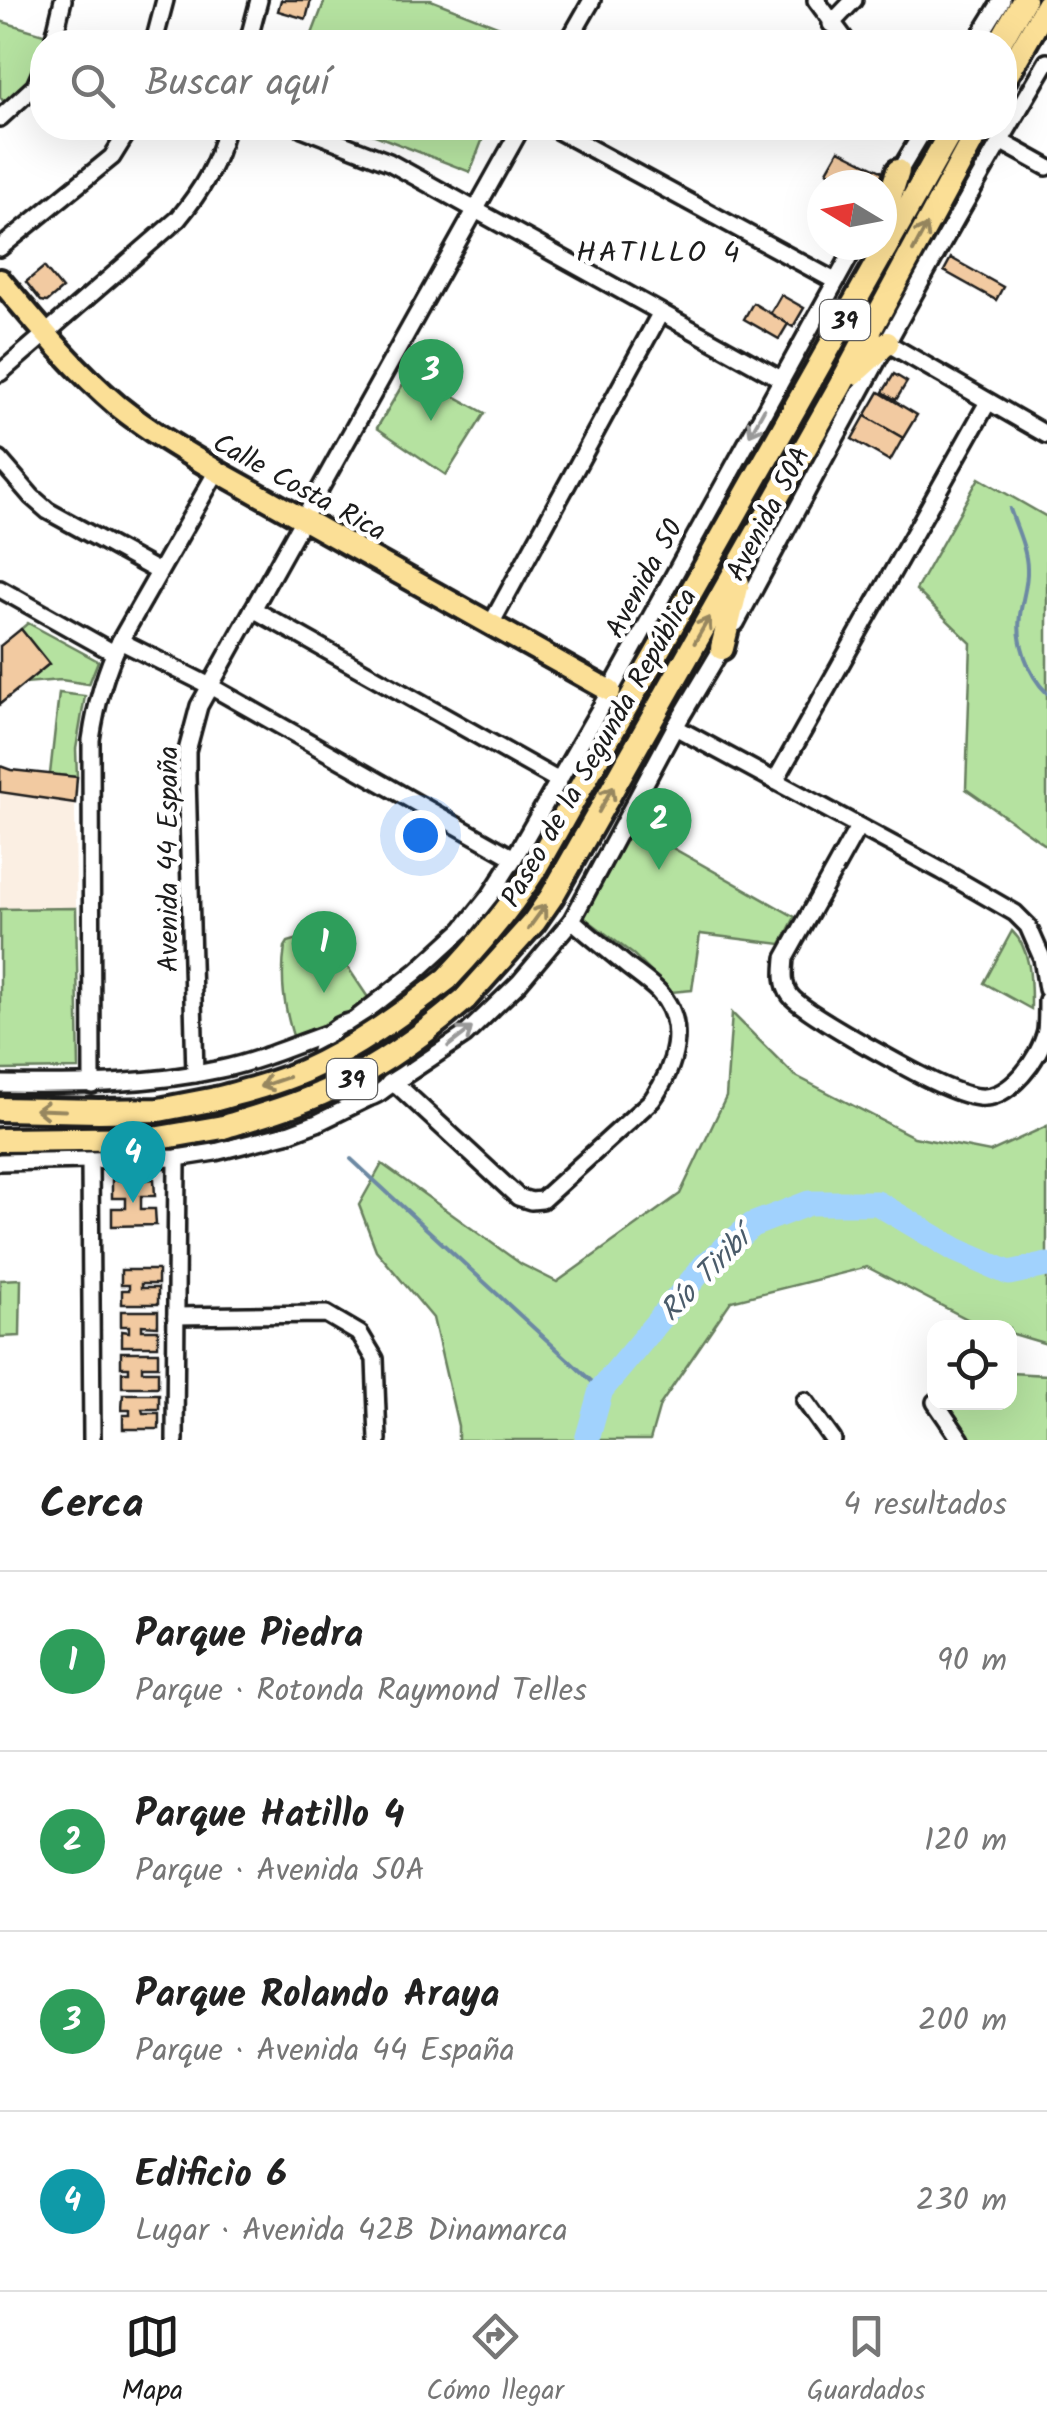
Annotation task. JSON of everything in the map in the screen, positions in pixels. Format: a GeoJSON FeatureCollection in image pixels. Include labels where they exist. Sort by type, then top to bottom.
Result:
{"type":"FeatureCollection","features":[{"type":"Feature","properties":{"kind":"highway"},"geometry":{"type":"LineString","coordinates":[[1007,30],[1024,0]]}},
{"type":"Feature","properties":{"kind":"highway"},"geometry":{"type":"LineString","coordinates":[[1017,57],[1047,4]]}},
{"type":"Feature","properties":{"kind":"highway","name":"Paseo de la Segunda República"},"geometry":{"type":"LineString","coordinates":[[0,1109],[159,1110],[268,1085],[338,1054],[416,1002],[484,941],[533,872],[946,140]]}},
{"type":"Feature","properties":{"kind":"highway","name":"Paseo de la Segunda República"},"geometry":{"type":"LineString","coordinates":[[0,1140],[159,1138],[223,1127],[295,1104],[364,1072],[439,1022],[465,999],[534,922],[552,896],[840,386],[973,140]]}},
{"type":"Feature","properties":{"kind":"highway"},"geometry":{"type":"LineString","coordinates":[[856,300],[869,260]]}},
{"type":"Feature","properties":{"kind":"highway"},"geometry":{"type":"LineString","coordinates":[[840,386],[887,343]]}},
{"type":"Feature","properties":{"kind":"highway"},"geometry":{"type":"LineString","coordinates":[[722,648],[746,554]]}},
{"type":"Feature","properties":{"kind":"main road","name":"Calle Costa Rica"},"geometry":{"type":"LineString","coordinates":[[0,280],[94,384],[156,434],[217,472],[610,691]]}},
{"type":"Feature","properties":{"kind":"street"},"geometry":{"type":"LineString","coordinates":[[56,30],[63,0]]}},
{"type":"Feature","properties":{"kind":"street"},"geometry":{"type":"LineString","coordinates":[[157,30],[165,0]]}},
{"type":"Feature","properties":{"kind":"street"},"geometry":{"type":"LineString","coordinates":[[251,30],[260,0]]}},
{"type":"Feature","properties":{"kind":"street"},"geometry":{"type":"LineString","coordinates":[[575,30],[592,0]]}},
{"type":"Feature","properties":{"kind":"street"},"geometry":{"type":"LineString","coordinates":[[816,0],[836,30]]}},
{"type":"Feature","properties":{"kind":"street"},"geometry":{"type":"LineString","coordinates":[[831,24],[854,0]]}},
{"type":"Feature","properties":{"kind":"street"},"geometry":{"type":"LineString","coordinates":[[983,30],[1002,0]]}},
{"type":"Feature","properties":{"kind":"street","name":"Avenida 50A"},"geometry":{"type":"LineString","coordinates":[[1017,112],[1047,62]]}},
{"type":"Feature","properties":{"kind":"street"},"geometry":{"type":"LineString","coordinates":[[0,118],[30,90]]}},
{"type":"Feature","properties":{"kind":"street"},"geometry":{"type":"LineString","coordinates":[[0,248],[112,157],[123,140]]}},
{"type":"Feature","properties":{"kind":"street"},"geometry":{"type":"LineString","coordinates":[[0,373],[178,219],[201,191],[223,140]]}},
{"type":"Feature","properties":{"kind":"street"},"geometry":{"type":"LineString","coordinates":[[333,140],[389,162],[781,379]]}},
{"type":"Feature","properties":{"kind":"street","name":"Avenida 44 España"},"geometry":{"type":"LineString","coordinates":[[195,1074],[187,751],[199,706],[514,140]]}},
{"type":"Feature","properties":{"kind":"street"},"geometry":{"type":"LineString","coordinates":[[575,140],[835,281]]}},
{"type":"Feature","properties":{"kind":"street"},"geometry":{"type":"LineString","coordinates":[[898,171],[917,140]]}},
{"type":"Feature","properties":{"kind":"street"},"geometry":{"type":"LineString","coordinates":[[1000,141],[1047,166]]}},
{"type":"Feature","properties":{"kind":"street","name":"Avenida 50A"},"geometry":{"type":"LineString","coordinates":[[0,1162],[177,1158],[290,1133],[395,1083],[465,1036],[519,983],[572,920],[1000,141]]}},
{"type":"Feature","properties":{"kind":"street","name":"Avenida 50"},"geometry":{"type":"LineString","coordinates":[[352,1022],[463,929],[491,894],[610,691],[847,260]]}},
{"type":"Feature","properties":{"kind":"street"},"geometry":{"type":"LineString","coordinates":[[491,624],[660,314]]}},
{"type":"Feature","properties":{"kind":"street"},"geometry":{"type":"LineString","coordinates":[[887,343],[1047,435]]}},
{"type":"Feature","properties":{"kind":"street"},"geometry":{"type":"LineString","coordinates":[[775,781],[988,402]]}},
{"type":"Feature","properties":{"kind":"street"},"geometry":{"type":"LineString","coordinates":[[0,460],[48,511],[159,572]]}},
{"type":"Feature","properties":{"kind":"street"},"geometry":{"type":"LineString","coordinates":[[92,1085],[94,716],[117,647],[217,472]]}},
{"type":"Feature","properties":{"kind":"street"},"geometry":{"type":"LineString","coordinates":[[0,590],[117,647],[210,686],[514,858]]}},
{"type":"Feature","properties":{"kind":"street"},"geometry":{"type":"LineString","coordinates":[[254,608],[559,781]]}},
{"type":"Feature","properties":{"kind":"street"},"geometry":{"type":"LineString","coordinates":[[675,728],[1016,913],[1028,926],[1042,958],[1047,989]]}},
{"type":"Feature","properties":{"kind":"street"},"geometry":{"type":"LineString","coordinates":[[858,828],[785,958],[783,978],[790,996],[850,1036],[927,1078],[984,1098],[999,1094],[1026,1074],[1046,1032],[1047,1000]]}},
{"type":"Feature","properties":{"kind":"street"},"geometry":{"type":"LineString","coordinates":[[395,1083],[518,1197],[531,1201],[542,1200],[652,1100],[666,1081],[674,1052],[674,1014],[660,993],[572,920]]}},
{"type":"Feature","properties":{"kind":"street"},"geometry":{"type":"LineString","coordinates":[[0,1084],[92,1085],[195,1074],[226,1068],[352,1022],[377,1026],[387,1034],[397,1058],[390,1083],[374,1095],[346,1098],[336,1092],[322,1075],[319,1064],[330,1032]]}},
{"type":"Feature","properties":{"kind":"street"},"geometry":{"type":"LineString","coordinates":[[176,1440],[177,1158]]}},
{"type":"Feature","properties":{"kind":"street"},"geometry":{"type":"LineString","coordinates":[[90,1160],[92,1440]]}},
{"type":"Feature","properties":{"kind":"street"},"geometry":{"type":"LineString","coordinates":[[176,1316],[326,1314],[360,1334],[374,1359],[378,1440]]}},
{"type":"Feature","properties":{"kind":"street"},"geometry":{"type":"LineString","coordinates":[[805,1401],[833,1440]]}},
{"type":"Feature","properties":{"kind":"street"},"geometry":{"type":"LineString","coordinates":[[941,1410],[962,1440]]}},
{"type":"Feature","properties":{"kind":"shaded area"},"geometry":{"type":"Polygon","coordinates":[[[0,792],[75,803],[76,908],[0,909],[0,792]]]}},
{"type":"Feature","properties":{"kind":"green space"},"geometry":{"type":"Polygon","coordinates":[[[325,0],[431,0],[508,30],[314,30],[325,0]]]}},
{"type":"Feature","properties":{"kind":"green space"},"geometry":{"type":"Polygon","coordinates":[[[0,21],[30,30],[30,77],[5,103],[0,97],[0,21]]]}},
{"type":"Feature","properties":{"kind":"green space"},"geometry":{"type":"Polygon","coordinates":[[[388,140],[482,140],[470,172],[388,140]]]}},
{"type":"Feature","properties":{"kind":"green space"},"geometry":{"type":"Polygon","coordinates":[[[410,372],[485,413],[446,475],[377,428],[410,372]]]}},
{"type":"Feature","properties":{"kind":"green space"},"geometry":{"type":"Polygon","coordinates":[[[979,478],[1047,517],[1047,846],[966,789],[971,643],[916,590],[979,478]]]}},
{"type":"Feature","properties":{"kind":"green space"},"geometry":{"type":"Polygon","coordinates":[[[28,623],[98,661],[89,684],[61,680],[25,683],[49,664],[21,629],[28,623]]]}},
{"type":"Feature","properties":{"kind":"green space"},"geometry":{"type":"Polygon","coordinates":[[[59,693],[85,696],[76,749],[77,777],[50,774],[59,693]]]}},
{"type":"Feature","properties":{"kind":"green space"},"geometry":{"type":"Polygon","coordinates":[[[632,825],[795,917],[781,944],[700,934],[692,990],[671,992],[634,955],[581,915],[632,825]]]}},
{"type":"Feature","properties":{"kind":"green space"},"geometry":{"type":"Polygon","coordinates":[[[76,908],[79,1069],[0,1070],[0,909],[76,908]]]}},
{"type":"Feature","properties":{"kind":"green space"},"geometry":{"type":"Polygon","coordinates":[[[1012,931],[1027,957],[1031,1009],[984,983],[1012,931]]]}},
{"type":"Feature","properties":{"kind":"green space"},"geometry":{"type":"Polygon","coordinates":[[[298,939],[343,960],[369,999],[327,1026],[294,1039],[285,1005],[283,971],[285,947],[298,939]]]}},
{"type":"Feature","properties":{"kind":"green space"},"geometry":{"type":"Polygon","coordinates":[[[732,1013],[794,1075],[914,1137],[990,1152],[1047,1126],[1047,1344],[1017,1335],[1017,1320],[969,1320],[867,1267],[731,1301],[660,1405],[650,1440],[458,1440],[433,1318],[376,1250],[359,1205],[382,1164],[521,1264],[557,1282],[680,1194],[726,1097],[732,1013]]]}},
{"type":"Feature","properties":{"kind":"green space"},"geometry":{"type":"Polygon","coordinates":[[[21,1279],[20,1336],[0,1337],[0,1280],[21,1279]]]}},
{"type":"Feature","properties":{"kind":"green space"},"geometry":{"type":"Polygon","coordinates":[[[1017,1373],[1047,1375],[1047,1440],[969,1440],[948,1410],[1017,1410],[1017,1373]]]}},
{"type":"Feature","properties":{"kind":"building"},"geometry":{"type":"Polygon","coordinates":[[[281,0],[311,0],[306,19],[278,11],[281,0]]]}},
{"type":"Feature","properties":{"kind":"building"},"geometry":{"type":"Polygon","coordinates":[[[839,150],[879,170],[828,170],[839,150]]]}},
{"type":"Feature","properties":{"kind":"building"},"geometry":{"type":"Polygon","coordinates":[[[951,258],[1003,287],[996,300],[944,271],[951,258]]]}},
{"type":"Feature","properties":{"kind":"building"},"geometry":{"type":"Polygon","coordinates":[[[44,267],[62,289],[47,302],[41,301],[26,282],[44,267]]]}},
{"type":"Feature","properties":{"kind":"building"},"geometry":{"type":"Polygon","coordinates":[[[781,295],[804,308],[793,327],[770,314],[781,295]]]}},
{"type":"Feature","properties":{"kind":"building"},"geometry":{"type":"Polygon","coordinates":[[[753,303],[788,324],[779,339],[744,319],[753,303]]]}},
{"type":"Feature","properties":{"kind":"building"},"geometry":{"type":"Polygon","coordinates":[[[894,374],[907,382],[896,400],[883,392],[894,374]]]}},
{"type":"Feature","properties":{"kind":"building"},"geometry":{"type":"Polygon","coordinates":[[[879,392],[917,415],[903,438],[865,416],[879,392]]]}},
{"type":"Feature","properties":{"kind":"building"},"geometry":{"type":"Polygon","coordinates":[[[865,416],[903,438],[890,461],[852,439],[865,416]]]}},
{"type":"Feature","properties":{"kind":"building"},"geometry":{"type":"Polygon","coordinates":[[[21,629],[49,664],[0,704],[0,646],[21,629]]]}},
{"type":"Feature","properties":{"kind":"building"},"geometry":{"type":"Polygon","coordinates":[[[0,766],[77,777],[75,803],[0,792],[0,766]]]}},
{"type":"Feature","properties":{"kind":"building"},"geometry":{"type":"Polygon","coordinates":[[[154,1179],[155,1196],[141,1196],[141,1209],[155,1209],[156,1225],[112,1226],[112,1208],[126,1208],[126,1198],[112,1198],[112,1180],[154,1179]]]}},
{"type":"Feature","properties":{"kind":"building"},"geometry":{"type":"Polygon","coordinates":[[[121,1270],[158,1270],[158,1284],[141,1284],[141,1288],[158,1288],[158,1304],[122,1304],[122,1290],[129,1290],[129,1285],[121,1285],[121,1270]]]}},
{"type":"Feature","properties":{"kind":"building"},"geometry":{"type":"Polygon","coordinates":[[[121,1311],[158,1311],[158,1326],[142,1325],[142,1330],[158,1330],[158,1346],[122,1346],[122,1331],[129,1332],[129,1326],[121,1326],[121,1311]]]}},
{"type":"Feature","properties":{"kind":"building"},"geometry":{"type":"Polygon","coordinates":[[[121,1352],[158,1352],[158,1366],[142,1366],[142,1371],[158,1371],[158,1387],[122,1387],[122,1372],[129,1372],[129,1367],[121,1367],[121,1352]]]}},
{"type":"Feature","properties":{"kind":"building"},"geometry":{"type":"Polygon","coordinates":[[[123,1394],[159,1394],[159,1409],[142,1409],[143,1413],[159,1413],[159,1429],[123,1429],[123,1415],[130,1415],[130,1410],[122,1410],[123,1394]]]}},
{"type":"Feature","properties":{"kind":"waterway"},"geometry":{"type":"LineString","coordinates":[[1010,509],[1027,561],[1019,625],[1022,646],[1034,677],[1047,693]]}},
{"type":"Feature","properties":{"kind":"waterway"},"geometry":{"type":"LineString","coordinates":[[351,1159],[601,1390]]}},
{"type":"Feature","properties":{"kind":"waterway","name":"Río Tiribí"},"geometry":{"type":"LineString","coordinates":[[587,1440],[601,1390],[705,1265],[752,1225],[809,1203],[877,1203],[956,1250],[1009,1273],[1047,1265]]}},
{"type":"Feature","properties":{"kind":"place","name":"Parque Rolando Araya"},"geometry":{"type":"Point","coordinates":[431,421]}},
{"type":"Feature","properties":{"kind":"place","name":"Parque Hatillo 4"},"geometry":{"type":"Point","coordinates":[659,870]}},
{"type":"Feature","properties":{"kind":"place","name":"Parque Piedra"},"geometry":{"type":"Point","coordinates":[324,993]}},
{"type":"Feature","properties":{"kind":"place","name":"Edificio 6"},"geometry":{"type":"Point","coordinates":[133,1203]}},
{"type":"Feature","properties":{"kind":"district","name":"HATILLO 4"},"geometry":{"type":"Point","coordinates":[659,252]}}]}
